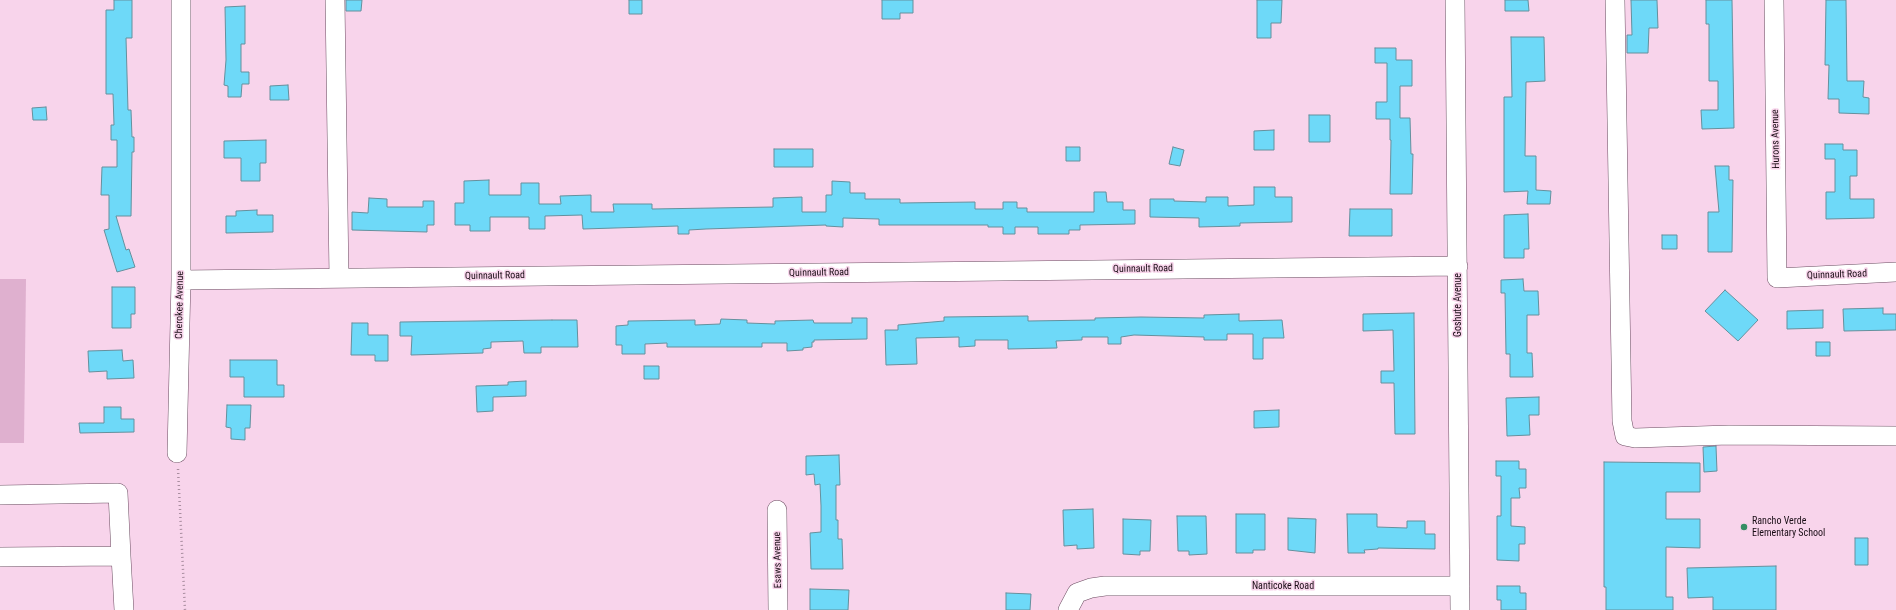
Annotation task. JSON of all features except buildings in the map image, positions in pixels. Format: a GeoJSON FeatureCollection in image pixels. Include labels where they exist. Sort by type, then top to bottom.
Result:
{"type":"FeatureCollection","features":[{"type":"Feature","properties":{"kind":"street","name":"Cherokee Avenue"},"geometry":{"type":"LineString","coordinates":[[177,453],[181,280],[181,0]]}},
{"type":"Feature","properties":{"kind":"street"},"geometry":{"type":"LineString","coordinates":[[335,0],[339,278]]}},
{"type":"Feature","properties":{"kind":"street","name":"Goshute Avenue"},"geometry":{"type":"LineString","coordinates":[[1455,0],[1460,610]]}},
{"type":"Feature","properties":{"kind":"street"},"geometry":{"type":"LineString","coordinates":[[1615,0],[1622,420],[1625,436],[1636,438],[1729,435],[1896,436]]}},
{"type":"Feature","properties":{"kind":"street","name":"Hurons Avenue"},"geometry":{"type":"LineString","coordinates":[[1774,0],[1777,278]]}},
{"type":"Feature","properties":{"kind":"street","name":"Quinnault Road"},"geometry":{"type":"LineString","coordinates":[[181,280],[1458,266]]}},
{"type":"Feature","properties":{"kind":"street","name":"Quinnault Road"},"geometry":{"type":"LineString","coordinates":[[1777,278],[1896,272]]}},
{"type":"Feature","properties":{"kind":"street"},"geometry":{"type":"LineString","coordinates":[[0,495],[118,493],[124,610]]}},
{"type":"Feature","properties":{"kind":"street","name":"Esaws Avenue"},"geometry":{"type":"LineString","coordinates":[[777,510],[778,610]]}},
{"type":"Feature","properties":{"kind":"street"},"geometry":{"type":"LineString","coordinates":[[0,556],[121,556]]}},
{"type":"Feature","properties":{"kind":"street","name":"Nanticoke Road"},"geometry":{"type":"LineString","coordinates":[[1068,610],[1077,593],[1091,588],[1105,586],[1460,586]]}},
{"type":"Feature","properties":{"kind":"path"},"geometry":{"type":"LineString","coordinates":[[177,453],[185,610]]}},
{"type":"Feature","properties":{"kind":"shaded area"},"geometry":{"type":"Polygon","coordinates":[[[0,279],[26,279],[24,443],[0,443],[0,279]]]}},
{"type":"Feature","properties":{"kind":"place","name":"Rancho Verde Elementary School"},"geometry":{"type":"Point","coordinates":[1744,527]}}]}
